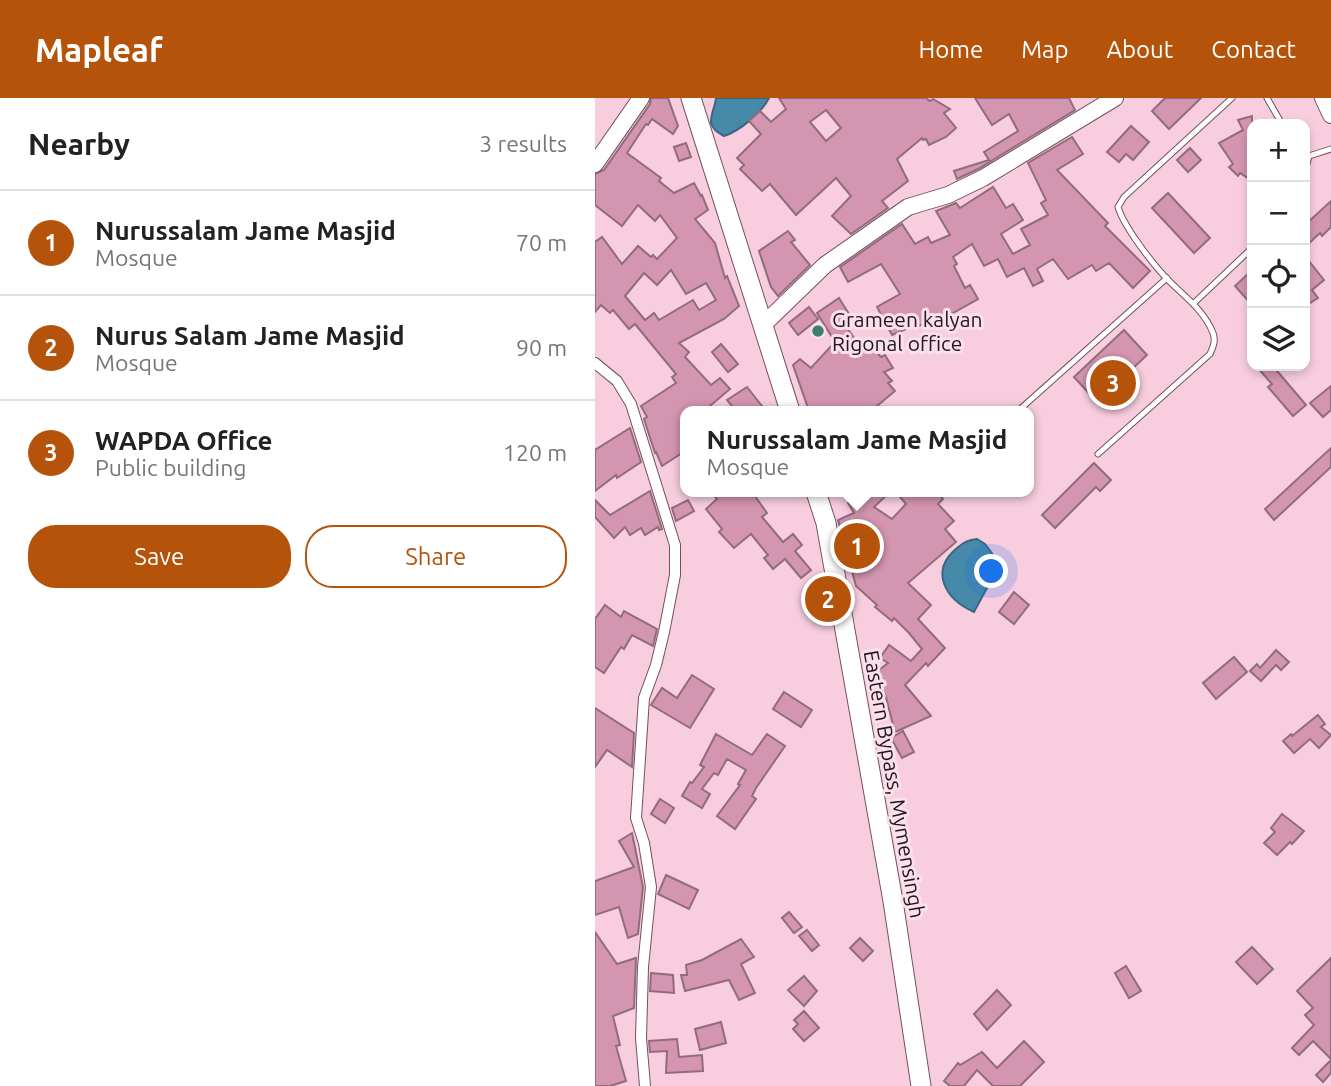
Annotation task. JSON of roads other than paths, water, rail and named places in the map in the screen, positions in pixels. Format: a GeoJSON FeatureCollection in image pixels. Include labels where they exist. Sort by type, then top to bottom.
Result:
{"type":"FeatureCollection","features":[{"type":"Feature","properties":{"kind":"highway"},"geometry":{"type":"LineString","coordinates":[[691,98],[788,406]]}},
{"type":"Feature","properties":{"kind":"highway","name":"Eastern Bypass, Mymensingh"},"geometry":{"type":"LineString","coordinates":[[818,497],[826,523],[893,901],[921,1086]]}},
{"type":"Feature","properties":{"kind":"street"},"geometry":{"type":"LineString","coordinates":[[595,164],[641,98]]}},
{"type":"Feature","properties":{"kind":"street"},"geometry":{"type":"LineString","coordinates":[[763,326],[825,265],[908,207],[948,195],[983,178],[1115,98]]}},
{"type":"Feature","properties":{"kind":"street"},"geometry":{"type":"LineString","coordinates":[[1323,98],[1331,115]]}},
{"type":"Feature","properties":{"kind":"street"},"geometry":{"type":"LineString","coordinates":[[595,363],[617,381],[631,404],[675,544],[675,575],[664,632],[644,698],[636,818],[644,843],[651,887],[643,968],[642,1038],[645,1086]]}},
{"type":"Feature","properties":{"kind":"lane"},"geometry":{"type":"LineString","coordinates":[[1098,454],[1210,354],[1214,344],[1215,335],[1194,303],[1167,278],[1122,219],[1118,206],[1124,197],[1232,98]]}},
{"type":"Feature","properties":{"kind":"lane"},"geometry":{"type":"LineString","coordinates":[[1267,98],[1279,119]]}},
{"type":"Feature","properties":{"kind":"lane"},"geometry":{"type":"LineString","coordinates":[[1310,152],[1331,149]]}},
{"type":"Feature","properties":{"kind":"lane"},"geometry":{"type":"LineString","coordinates":[[1194,303],[1247,253]]}},
{"type":"Feature","properties":{"kind":"lane"},"geometry":{"type":"LineString","coordinates":[[1024,406],[1167,278]]}},
{"type":"Feature","properties":{"kind":"water"},"geometry":{"type":"Polygon","coordinates":[[[716,98],[769,98],[750,120],[724,136],[711,124],[716,98]]]}},
{"type":"Feature","properties":{"kind":"water"},"geometry":{"type":"Polygon","coordinates":[[[977,539],[985,544],[1000,564],[974,612],[948,592],[942,575],[949,557],[957,548],[977,539]]]}},
{"type":"Feature","properties":{"kind":"place","name":"Grameen kalyan Rigonal office"},"geometry":{"type":"Point","coordinates":[818,331]}},
{"type":"Feature","properties":{"kind":"place","name":"WAPDA Office"},"geometry":{"type":"Point","coordinates":[1113,383]}},
{"type":"Feature","properties":{"kind":"place","name":"Nurussalam Jame Masjid"},"geometry":{"type":"Point","coordinates":[857,546]}},
{"type":"Feature","properties":{"kind":"place","name":"Nurus Salam Jame Masjid"},"geometry":{"type":"Point","coordinates":[828,599]}}]}
